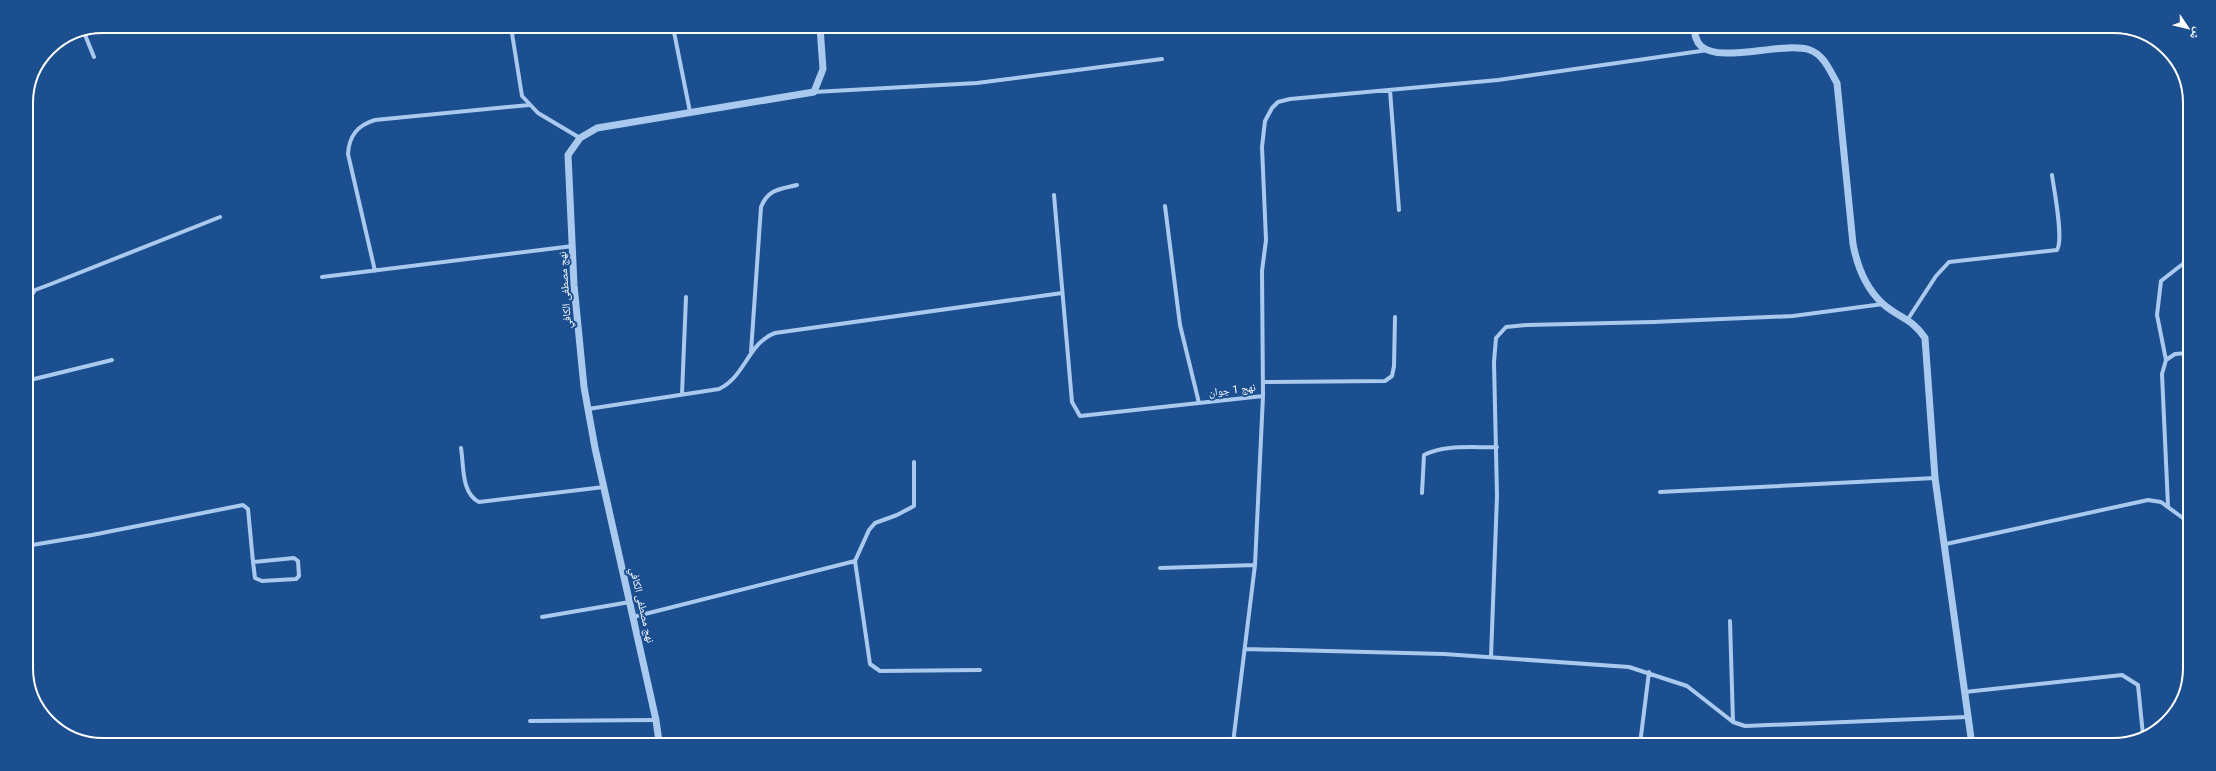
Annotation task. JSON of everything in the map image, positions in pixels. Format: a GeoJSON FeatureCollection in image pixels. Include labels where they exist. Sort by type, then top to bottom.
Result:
{"type":"FeatureCollection","features":[{"type":"Feature","properties":{"kind":"street"},"geometry":{"type":"LineString","coordinates":[[512,33],[519,87],[522,96],[529,105],[580,138]]}},
{"type":"Feature","properties":{"kind":"street"},"geometry":{"type":"LineString","coordinates":[[675,33],[690,112]]}},
{"type":"Feature","properties":{"kind":"street"},"geometry":{"type":"LineString","coordinates":[[820,33],[823,69],[814,92],[977,83],[1162,59]]}},
{"type":"Feature","properties":{"kind":"street"},"geometry":{"type":"LineString","coordinates":[[1695,33],[1700,46],[1708,50],[1724,53],[1797,48],[1811,50],[1826,62],[1836,83],[1856,263],[1874,294],[1883,304],[1908,319],[1918,328],[1925,338],[1935,478],[1946,544],[1971,738]]}},
{"type":"Feature","properties":{"kind":"street"},"geometry":{"type":"LineString","coordinates":[[85,35],[94,57]]}},
{"type":"Feature","properties":{"kind":"street"},"geometry":{"type":"LineString","coordinates":[[1263,396],[1262,271],[1266,240],[1262,147],[1265,121],[1272,108],[1278,102],[1290,99],[1498,80],[1708,50]]}},
{"type":"Feature","properties":{"kind":"street"},"geometry":{"type":"LineString","coordinates":[[1390,90],[1399,210]]}},
{"type":"Feature","properties":{"kind":"street","name":"نهج مصطفى الكافي"},"geometry":{"type":"LineString","coordinates":[[658,738],[656,720],[604,487],[584,387],[572,246],[568,155],[580,138],[597,128],[814,92]]}},
{"type":"Feature","properties":{"kind":"street"},"geometry":{"type":"LineString","coordinates":[[375,270],[348,154],[352,135],[358,128],[366,122],[375,120],[529,105]]}},
{"type":"Feature","properties":{"kind":"street"},"geometry":{"type":"LineString","coordinates":[[1908,319],[1936,276],[1949,262],[2057,250],[2060,246],[2052,175]]}},
{"type":"Feature","properties":{"kind":"street"},"geometry":{"type":"LineString","coordinates":[[751,354],[761,207],[764,197],[770,191],[797,185]]}},
{"type":"Feature","properties":{"kind":"street","name":"نهج 1 جوان"},"geometry":{"type":"LineString","coordinates":[[1054,195],[1072,402],[1080,416],[1263,396],[1255,565],[1246,649],[1234,738]]}},
{"type":"Feature","properties":{"kind":"street"},"geometry":{"type":"LineString","coordinates":[[1165,206],[1180,325],[1199,403]]}},
{"type":"Feature","properties":{"kind":"street"},"geometry":{"type":"LineString","coordinates":[[33,294],[36,290],[220,217]]}},
{"type":"Feature","properties":{"kind":"street"},"geometry":{"type":"LineString","coordinates":[[322,277],[572,246]]}},
{"type":"Feature","properties":{"kind":"street"},"geometry":{"type":"LineString","coordinates":[[2168,506],[2162,374],[2166,360],[2157,315],[2161,281],[2183,264]]}},
{"type":"Feature","properties":{"kind":"street"},"geometry":{"type":"LineString","coordinates":[[588,409],[719,389],[729,384],[757,344],[766,336],[775,333],[1062,293]]}},
{"type":"Feature","properties":{"kind":"street"},"geometry":{"type":"LineString","coordinates":[[682,394],[686,297]]}},
{"type":"Feature","properties":{"kind":"street"},"geometry":{"type":"LineString","coordinates":[[1491,657],[1497,448],[1495,346],[1496,338],[1506,327],[1793,316],[1883,304]]}},
{"type":"Feature","properties":{"kind":"street"},"geometry":{"type":"LineString","coordinates":[[1263,382],[1385,381],[1392,376],[1394,366],[1395,317]]}},
{"type":"Feature","properties":{"kind":"street"},"geometry":{"type":"LineString","coordinates":[[2166,360],[2175,354],[2183,353]]}},
{"type":"Feature","properties":{"kind":"street"},"geometry":{"type":"LineString","coordinates":[[33,379],[112,360]]}},
{"type":"Feature","properties":{"kind":"street"},"geometry":{"type":"LineString","coordinates":[[461,448],[467,491],[472,499],[479,502],[604,487]]}},
{"type":"Feature","properties":{"kind":"street"},"geometry":{"type":"LineString","coordinates":[[1422,492],[1424,455],[1432,451],[1497,448]]}},
{"type":"Feature","properties":{"kind":"street"},"geometry":{"type":"LineString","coordinates":[[914,462],[914,506],[897,515],[875,523],[869,530],[855,561],[870,664],[880,671],[980,670]]}},
{"type":"Feature","properties":{"kind":"street"},"geometry":{"type":"LineString","coordinates":[[1660,492],[1935,478]]}},
{"type":"Feature","properties":{"kind":"street"},"geometry":{"type":"LineString","coordinates":[[1946,544],[2148,500],[2161,502],[2183,518]]}},
{"type":"Feature","properties":{"kind":"street"},"geometry":{"type":"LineString","coordinates":[[33,545],[243,505],[248,509],[253,562],[255,578],[259,581],[294,580],[299,576],[298,561],[294,558],[253,562]]}},
{"type":"Feature","properties":{"kind":"street"},"geometry":{"type":"LineString","coordinates":[[633,617],[855,561]]}},
{"type":"Feature","properties":{"kind":"street"},"geometry":{"type":"LineString","coordinates":[[1160,568],[1255,565]]}},
{"type":"Feature","properties":{"kind":"street"},"geometry":{"type":"LineString","coordinates":[[542,616],[630,602]]}},
{"type":"Feature","properties":{"kind":"street"},"geometry":{"type":"LineString","coordinates":[[1730,621],[1733,722]]}},
{"type":"Feature","properties":{"kind":"street"},"geometry":{"type":"LineString","coordinates":[[1246,649],[1444,654],[1629,667],[1649,672],[1688,686],[1733,722],[1745,726],[1967,717]]}},
{"type":"Feature","properties":{"kind":"street"},"geometry":{"type":"LineString","coordinates":[[1641,738],[1649,672]]}},
{"type":"Feature","properties":{"kind":"street"},"geometry":{"type":"LineString","coordinates":[[1965,692],[2122,675],[2138,684],[2143,731]]}},
{"type":"Feature","properties":{"kind":"street"},"geometry":{"type":"LineString","coordinates":[[530,721],[656,720]]}}]}
